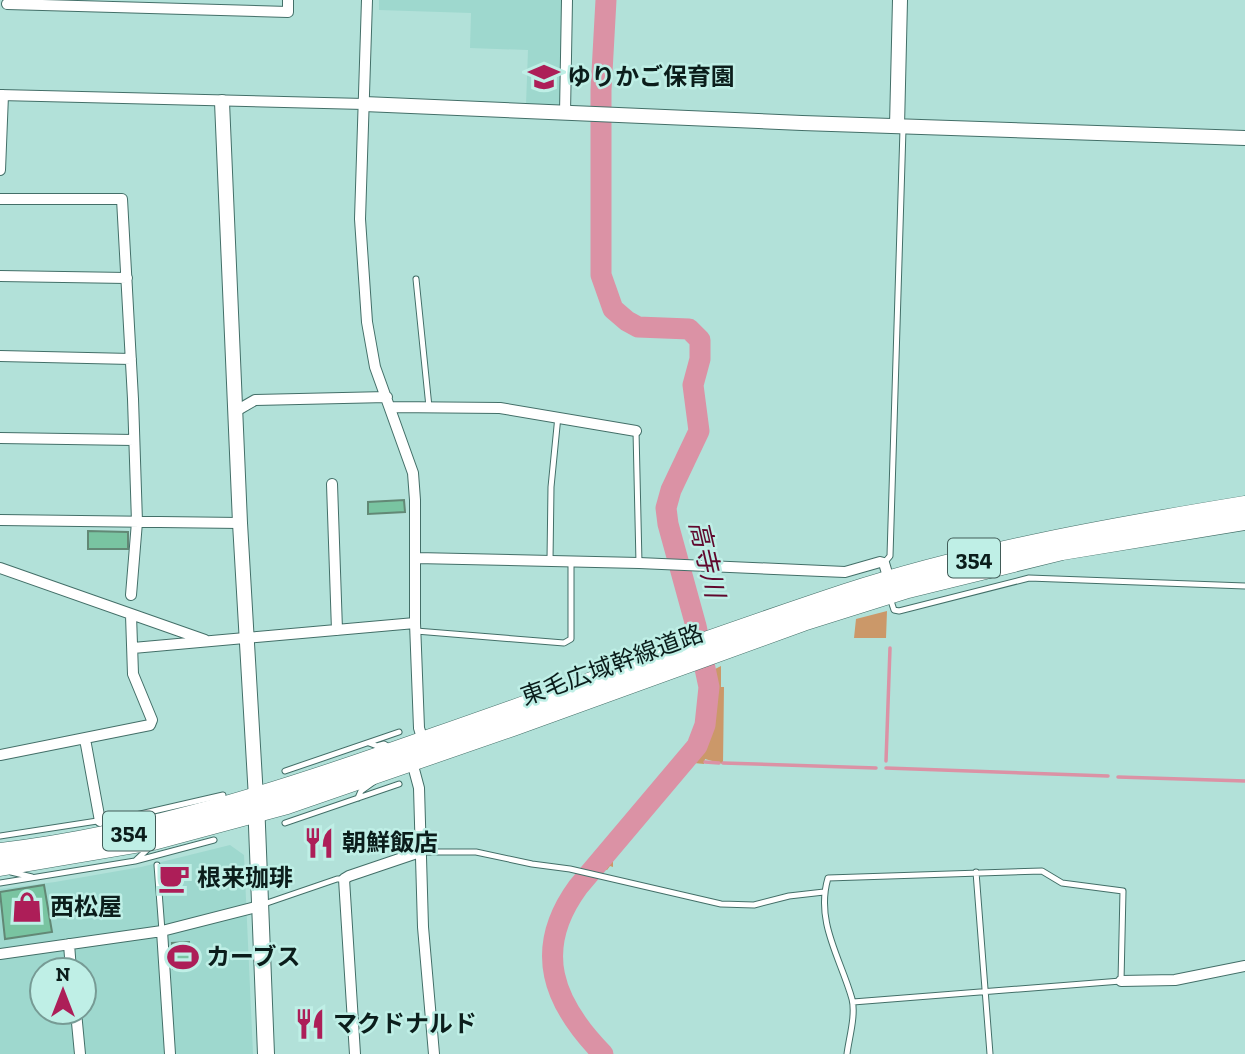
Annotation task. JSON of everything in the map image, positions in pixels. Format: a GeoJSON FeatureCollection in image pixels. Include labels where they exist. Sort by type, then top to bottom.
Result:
{"type":"FeatureCollection","features":[{"type":"Feature","properties":{"kind":"highway","name":"東毛広域幹線道路"},"geometry":{"type":"LineString","coordinates":[[256,806],[286,814],[380,773],[887,579],[1060,538],[1245,505]]}},
{"type":"Feature","properties":{"kind":"highway","name":"東毛広域幹線道路"},"geometry":{"type":"LineString","coordinates":[[887,579],[1245,521]]}},
{"type":"Feature","properties":{"kind":"highway","name":"東毛広域幹線道路"},"geometry":{"type":"LineString","coordinates":[[0,868],[155,833],[256,806],[303,782],[693,654]]}},
{"type":"Feature","properties":{"kind":"highway","name":"東毛広域幹線道路"},"geometry":{"type":"LineString","coordinates":[[4,848],[50,845],[103,836],[155,833]]}},
{"type":"Feature","properties":{"kind":"main road"},"geometry":{"type":"LineString","coordinates":[[256,806],[266,1054]]}},
{"type":"Feature","properties":{"kind":"street"},"geometry":{"type":"LineString","coordinates":[[6,4],[288,12],[288,0]]}},
{"type":"Feature","properties":{"kind":"street"},"geometry":{"type":"LineString","coordinates":[[367,0],[360,219],[367,322],[375,367],[413,473],[415,627],[419,732],[423,741]]}},
{"type":"Feature","properties":{"kind":"street"},"geometry":{"type":"LineString","coordinates":[[565,113],[566,0]]}},
{"type":"Feature","properties":{"kind":"street"},"geometry":{"type":"LineString","coordinates":[[900,0],[900,126]]}},
{"type":"Feature","properties":{"kind":"street"},"geometry":{"type":"LineString","coordinates":[[0,170],[1,95],[364,104],[1245,138]]}},
{"type":"Feature","properties":{"kind":"street"},"geometry":{"type":"LineString","coordinates":[[222,102],[240,523],[256,806]]}},
{"type":"Feature","properties":{"kind":"street"},"geometry":{"type":"LineString","coordinates":[[0,199],[122,199],[137,522],[131,595]]}},
{"type":"Feature","properties":{"kind":"street"},"geometry":{"type":"LineString","coordinates":[[0,276],[127,278]]}},
{"type":"Feature","properties":{"kind":"street"},"geometry":{"type":"LineString","coordinates":[[0,356],[131,359]]}},
{"type":"Feature","properties":{"kind":"street"},"geometry":{"type":"LineString","coordinates":[[236,411],[255,400],[389,402],[429,407],[500,408],[636,431]]}},
{"type":"Feature","properties":{"kind":"street"},"geometry":{"type":"LineString","coordinates":[[0,438],[134,440]]}},
{"type":"Feature","properties":{"kind":"street"},"geometry":{"type":"LineString","coordinates":[[332,484],[337,630]]}},
{"type":"Feature","properties":{"kind":"street"},"geometry":{"type":"LineString","coordinates":[[0,520],[240,523]]}},
{"type":"Feature","properties":{"kind":"street"},"geometry":{"type":"LineString","coordinates":[[416,558],[639,563],[845,572],[880,562],[887,579]]}},
{"type":"Feature","properties":{"kind":"street"},"geometry":{"type":"LineString","coordinates":[[0,568],[210,641]]}},
{"type":"Feature","properties":{"kind":"street"},"geometry":{"type":"LineString","coordinates":[[0,755],[150,725],[152,720],[135,681],[131,615]]}},
{"type":"Feature","properties":{"kind":"street"},"geometry":{"type":"LineString","coordinates":[[132,649],[337,630],[415,627]]}},
{"type":"Feature","properties":{"kind":"street"},"geometry":{"type":"LineString","coordinates":[[85,739],[100,821]]}},
{"type":"Feature","properties":{"kind":"street"},"geometry":{"type":"LineString","coordinates":[[412,762],[419,788],[420,852],[434,1054]]}},
{"type":"Feature","properties":{"kind":"street"},"geometry":{"type":"LineString","coordinates":[[355,1054],[344,879],[420,852]]}},
{"type":"Feature","properties":{"kind":"street"},"geometry":{"type":"LineString","coordinates":[[0,954],[162,931],[260,906]]}},
{"type":"Feature","properties":{"kind":"street"},"geometry":{"type":"LineString","coordinates":[[162,931],[170,1054]]}},
{"type":"Feature","properties":{"kind":"street"},"geometry":{"type":"LineString","coordinates":[[69,944],[70,956]]}},
{"type":"Feature","properties":{"kind":"street"},"geometry":{"type":"LineString","coordinates":[[1121,981],[1175,980],[1245,966]]}},
{"type":"Feature","properties":{"kind":"street"},"geometry":{"type":"LineString","coordinates":[[77,1026],[80,1054]]}},
{"type":"Feature","properties":{"kind":"lane"},"geometry":{"type":"LineString","coordinates":[[900,126],[890,556],[887,579],[894,610],[899,611],[1029,578],[1245,586]]}},
{"type":"Feature","properties":{"kind":"lane"},"geometry":{"type":"LineString","coordinates":[[416,279],[429,407]]}},
{"type":"Feature","properties":{"kind":"lane"},"geometry":{"type":"LineString","coordinates":[[550,561],[551,486],[558,416]]}},
{"type":"Feature","properties":{"kind":"lane"},"geometry":{"type":"LineString","coordinates":[[636,431],[639,563]]}},
{"type":"Feature","properties":{"kind":"lane"},"geometry":{"type":"LineString","coordinates":[[415,627],[564,643],[571,639],[571,561]]}},
{"type":"Feature","properties":{"kind":"lane"},"geometry":{"type":"LineString","coordinates":[[285,771],[400,732]]}},
{"type":"Feature","properties":{"kind":"lane"},"geometry":{"type":"LineString","coordinates":[[369,743],[377,747],[384,744],[397,750]]}},
{"type":"Feature","properties":{"kind":"lane"},"geometry":{"type":"LineString","coordinates":[[303,782],[307,773],[316,769],[322,760]]}},
{"type":"Feature","properties":{"kind":"lane"},"geometry":{"type":"LineString","coordinates":[[358,798],[380,773]]}},
{"type":"Feature","properties":{"kind":"lane"},"geometry":{"type":"LineString","coordinates":[[286,814],[309,815],[399,784]]}},
{"type":"Feature","properties":{"kind":"lane"},"geometry":{"type":"LineString","coordinates":[[0,836],[100,821],[223,794]]}},
{"type":"Feature","properties":{"kind":"lane"},"geometry":{"type":"LineString","coordinates":[[286,814],[306,810],[309,815]]}},
{"type":"Feature","properties":{"kind":"lane"},"geometry":{"type":"LineString","coordinates":[[135,861],[148,849],[155,833],[150,819],[136,814]]}},
{"type":"Feature","properties":{"kind":"lane"},"geometry":{"type":"LineString","coordinates":[[50,845],[73,826]]}},
{"type":"Feature","properties":{"kind":"lane"},"geometry":{"type":"LineString","coordinates":[[0,883],[135,861],[214,840]]}},
{"type":"Feature","properties":{"kind":"lane"},"geometry":{"type":"LineString","coordinates":[[420,852],[476,852],[532,864],[585,871],[721,904],[754,905],[789,896],[824,892]]}},
{"type":"Feature","properties":{"kind":"lane"},"geometry":{"type":"LineString","coordinates":[[157,865],[162,931]]}},
{"type":"Feature","properties":{"kind":"lane"},"geometry":{"type":"LineString","coordinates":[[0,868],[35,878]]}},
{"type":"Feature","properties":{"kind":"lane"},"geometry":{"type":"LineString","coordinates":[[847,1054],[853,1002],[832,950],[824,892],[828,878],[1042,871],[1062,883],[1123,891],[1121,981],[853,1002]]}},
{"type":"Feature","properties":{"kind":"lane"},"geometry":{"type":"LineString","coordinates":[[976,872],[990,1054]]}},
{"type":"Feature","properties":{"kind":"lane"},"geometry":{"type":"LineString","coordinates":[[260,906],[337,879],[344,879]]}},
{"type":"Feature","properties":{"kind":"shaded area","name":"ゆりかご保育園"},"geometry":{"type":"Polygon","coordinates":[[[379,0],[564,0],[561,106],[526,105],[528,50],[470,48],[471,13],[379,10],[379,0]]]}},
{"type":"Feature","properties":{"kind":"shaded area"},"geometry":{"type":"Polygon","coordinates":[[[887,611],[886,638],[854,638],[856,619],[887,611]]]}},
{"type":"Feature","properties":{"kind":"shaded area"},"geometry":{"type":"Polygon","coordinates":[[[721,666],[721,687],[724,687],[723,764],[705,759],[704,764],[694,763],[613,860],[613,867],[610,866],[607,870],[602,868],[703,744],[710,727],[713,708],[711,671],[721,666]]]}},
{"type":"Feature","properties":{"kind":"shaded area"},"geometry":{"type":"Polygon","coordinates":[[[230,845],[244,855],[253,1054],[0,1054],[0,889],[141,867],[230,845]]]}},
{"type":"Feature","properties":{"kind":"building"},"geometry":{"type":"Polygon","coordinates":[[[404,500],[405,512],[368,514],[368,502],[404,500]]]}},
{"type":"Feature","properties":{"kind":"building"},"geometry":{"type":"Polygon","coordinates":[[[88,531],[128,532],[128,549],[88,549],[88,531]]]}},
{"type":"Feature","properties":{"kind":"building"},"geometry":{"type":"Polygon","coordinates":[[[44,885],[52,932],[5,939],[0,892],[44,885]]]}},
{"type":"Feature","properties":{"kind":"building"},"geometry":{"type":"Polygon","coordinates":[[[189,942],[191,968],[173,969],[172,943],[189,942]]]}},
{"type":"Feature","properties":{"kind":"waterway","name":"高寺川"},"geometry":{"type":"LineString","coordinates":[[603,1054],[586,1035],[561,995],[554,975],[555,932],[578,887],[697,746],[705,725],[709,687],[666,508],[671,490],[699,431],[693,385],[700,359],[700,340],[689,329],[638,327],[627,321],[613,309],[601,275],[601,90],[606,0]]}},
{"type":"Feature","properties":{"kind":"waterway"},"geometry":{"type":"LineString","coordinates":[[886,761],[890,648]]}},
{"type":"Feature","properties":{"kind":"waterway"},"geometry":{"type":"LineString","coordinates":[[705,762],[719,763]]}},
{"type":"Feature","properties":{"kind":"waterway"},"geometry":{"type":"LineString","coordinates":[[723,763],[876,768]]}},
{"type":"Feature","properties":{"kind":"waterway"},"geometry":{"type":"LineString","coordinates":[[886,768],[1108,776]]}},
{"type":"Feature","properties":{"kind":"waterway"},"geometry":{"type":"LineString","coordinates":[[1118,777],[1245,781]]}},
{"type":"Feature","properties":{"kind":"place","name":"ゆりかご保育園"},"geometry":{"type":"Point","coordinates":[544,77]}},
{"type":"Feature","properties":{"kind":"place","name":"朝鮮飯店"},"geometry":{"type":"Point","coordinates":[319,843]}},
{"type":"Feature","properties":{"kind":"place","name":"根来珈琲"},"geometry":{"type":"Point","coordinates":[174,878]}},
{"type":"Feature","properties":{"kind":"place","name":"西松屋"},"geometry":{"type":"Point","coordinates":[27,907]}},
{"type":"Feature","properties":{"kind":"place","name":"カーブス"},"geometry":{"type":"Point","coordinates":[183,957]}},
{"type":"Feature","properties":{"kind":"place","name":"マクドナルド"},"geometry":{"type":"Point","coordinates":[310,1024]}}]}
